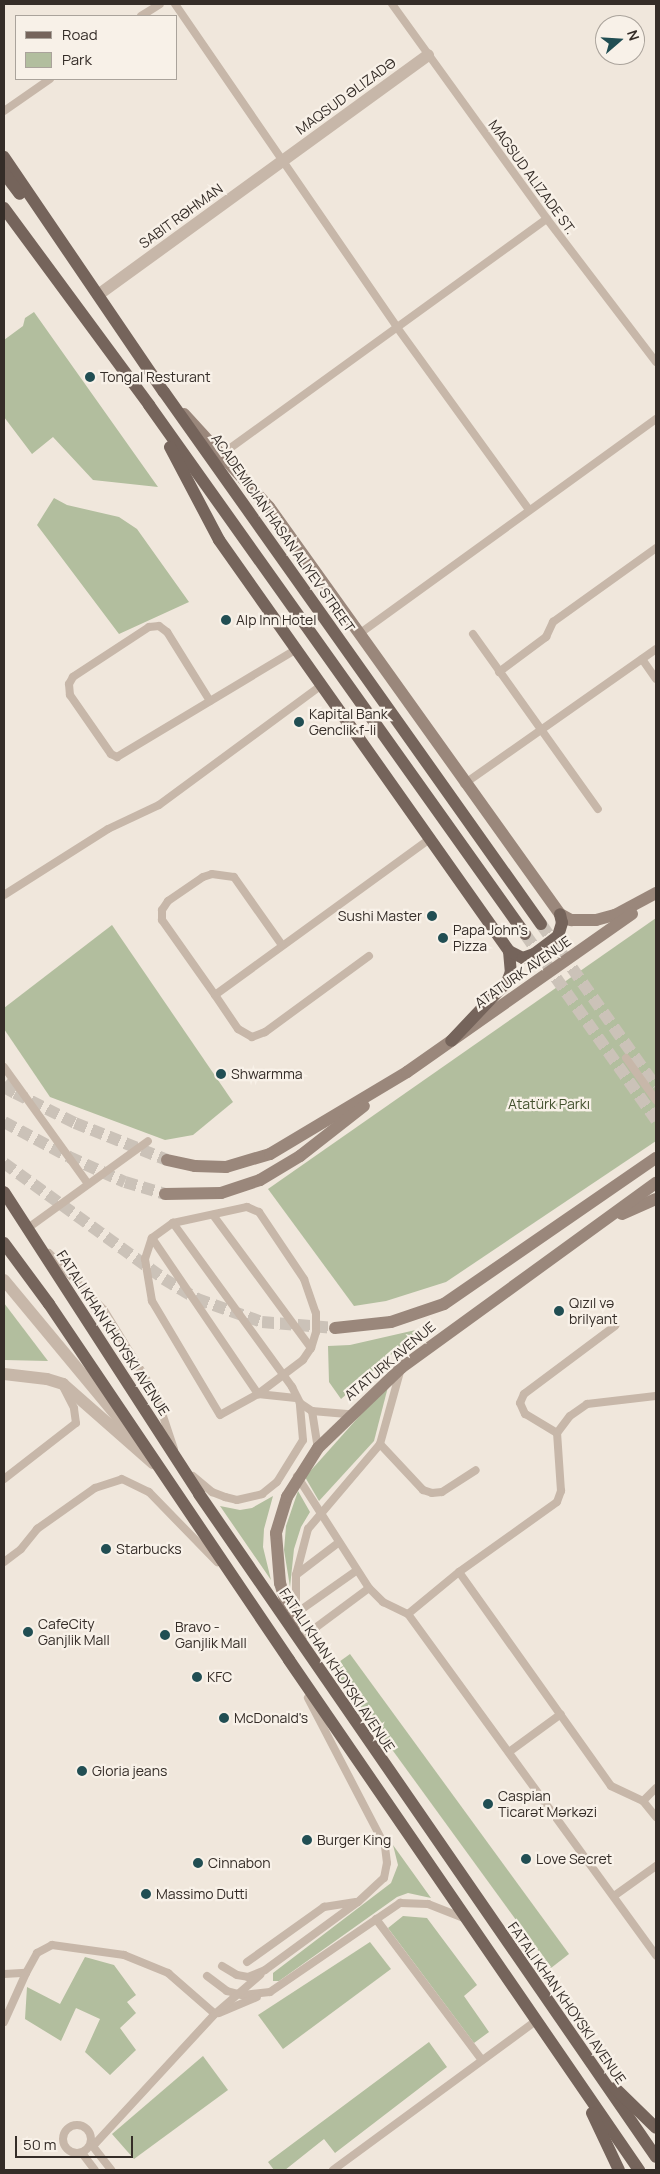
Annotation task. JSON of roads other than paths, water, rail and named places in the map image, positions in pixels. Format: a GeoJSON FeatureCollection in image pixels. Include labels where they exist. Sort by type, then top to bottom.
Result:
{"type":"FeatureCollection","features":[{"type":"Feature","properties":{"kind":"main road","name":"ACADEMICIAN HASAN ALIYEV STREET"},"geometry":{"type":"LineString","coordinates":[[4,157],[164,392],[541,924]]}},
{"type":"Feature","properties":{"kind":"main road"},"geometry":{"type":"LineString","coordinates":[[4,173],[98,295]]}},
{"type":"Feature","properties":{"kind":"main road"},"geometry":{"type":"LineString","coordinates":[[4,208],[148,405],[525,934]]}},
{"type":"Feature","properties":{"kind":"main road"},"geometry":{"type":"LineString","coordinates":[[148,405],[219,540],[509,951],[523,958],[534,954],[558,936],[562,923],[560,914],[464,784],[269,507],[164,392]]}},
{"type":"Feature","properties":{"kind":"main road"},"geometry":{"type":"LineString","coordinates":[[560,914],[571,920],[596,920],[615,915],[656,895]]}},
{"type":"Feature","properties":{"kind":"main road","name":"ATATURK AVENUE"},"geometry":{"type":"LineString","coordinates":[[165,1194],[221,1193],[260,1180],[300,1156],[407,1072],[656,895]]}},
{"type":"Feature","properties":{"kind":"main road"},"geometry":{"type":"LineString","coordinates":[[451,1041],[507,982],[511,972],[509,951]]}},
{"type":"Feature","properties":{"kind":"main road","name":"ATATURK AVENUE"},"geometry":{"type":"LineString","coordinates":[[167,1160],[209,1167],[255,1160],[407,1072]]}},
{"type":"Feature","properties":{"kind":"main road","name":"ATATURK AVENUE"},"geometry":{"type":"LineString","coordinates":[[335,1328],[391,1322],[444,1304],[656,1158]]}},
{"type":"Feature","properties":{"kind":"main road","name":"ATATURK AVENUE"},"geometry":{"type":"LineString","coordinates":[[299,1641],[283,1594],[276,1557],[280,1513],[297,1476],[318,1448],[350,1414],[401,1368],[656,1183]]}},
{"type":"Feature","properties":{"kind":"main road","name":"FATALI KHAN KHOYSKI AVENUE"},"geometry":{"type":"LineString","coordinates":[[4,1192],[179,1464],[299,1641],[656,2157]]}},
{"type":"Feature","properties":{"kind":"main road"},"geometry":{"type":"LineString","coordinates":[[593,1228],[656,1199]]}},
{"type":"Feature","properties":{"kind":"main road"},"geometry":{"type":"LineString","coordinates":[[4,1243],[49,1304],[289,1660],[639,2170]]}},
{"type":"Feature","properties":{"kind":"main road"},"geometry":{"type":"LineString","coordinates":[[595,2069],[656,2128]]}},
{"type":"Feature","properties":{"kind":"main road"},"geometry":{"type":"LineString","coordinates":[[579,2083],[619,2170]]}},
{"type":"Feature","properties":{"kind":"street","name":"MAQSUD ƏLIZADƏ"},"geometry":{"type":"LineString","coordinates":[[281,161],[428,56]]}},
{"type":"Feature","properties":{"kind":"street","name":"SABIT RƏHMAN"},"geometry":{"type":"LineString","coordinates":[[98,295],[281,161]]}},
{"type":"Feature","properties":{"kind":"street"},"geometry":{"type":"LineString","coordinates":[[4,1280],[162,1471]]}},
{"type":"Feature","properties":{"kind":"street"},"geometry":{"type":"LineString","coordinates":[[4,1374],[47,1378],[62,1384],[162,1471]]}},
{"type":"Feature","properties":{"kind":"lane"},"geometry":{"type":"LineString","coordinates":[[144,15],[160,4]]}},
{"type":"Feature","properties":{"kind":"lane"},"geometry":{"type":"LineString","coordinates":[[175,4],[396,326],[529,510]]}},
{"type":"Feature","properties":{"kind":"lane","name":"MAGSUD ALIZADE ST."},"geometry":{"type":"LineString","coordinates":[[392,4],[547,219],[656,362]]}},
{"type":"Feature","properties":{"kind":"lane"},"geometry":{"type":"LineString","coordinates":[[4,111],[49,80]]}},
{"type":"Feature","properties":{"kind":"lane"},"geometry":{"type":"LineString","coordinates":[[222,454],[396,326],[547,219]]}},
{"type":"Feature","properties":{"kind":"lane"},"geometry":{"type":"LineString","coordinates":[[359,634],[656,419]]}},
{"type":"Feature","properties":{"kind":"lane"},"geometry":{"type":"LineString","coordinates":[[499,672],[546,638],[553,622],[656,548]]}},
{"type":"Feature","properties":{"kind":"lane"},"geometry":{"type":"LineString","coordinates":[[210,701],[167,632],[159,626],[149,627],[73,677],[70,684],[70,695],[111,754],[117,757],[297,649]]}},
{"type":"Feature","properties":{"kind":"lane"},"geometry":{"type":"LineString","coordinates":[[473,634],[540,731],[598,808]]}},
{"type":"Feature","properties":{"kind":"lane"},"geometry":{"type":"LineString","coordinates":[[464,784],[656,649]]}},
{"type":"Feature","properties":{"kind":"lane"},"geometry":{"type":"LineString","coordinates":[[642,659],[656,679]]}},
{"type":"Feature","properties":{"kind":"lane"},"geometry":{"type":"LineString","coordinates":[[4,895],[108,829],[159,805],[322,685]]}},
{"type":"Feature","properties":{"kind":"lane"},"geometry":{"type":"LineString","coordinates":[[215,995],[431,838]]}},
{"type":"Feature","properties":{"kind":"lane"},"geometry":{"type":"LineString","coordinates":[[282,945],[234,877],[217,874],[203,877],[164,906],[162,920],[238,1030],[252,1037],[265,1032],[369,956]]}},
{"type":"Feature","properties":{"kind":"lane"},"geometry":{"type":"LineString","coordinates":[[626,1058],[656,1100]]}},
{"type":"Feature","properties":{"kind":"lane"},"geometry":{"type":"LineString","coordinates":[[4,1067],[88,1184]]}},
{"type":"Feature","properties":{"kind":"lane"},"geometry":{"type":"LineString","coordinates":[[28,1228],[148,1141]]}},
{"type":"Feature","properties":{"kind":"lane"},"geometry":{"type":"LineString","coordinates":[[247,1207],[259,1212],[304,1279],[316,1313],[311,1348],[284,1376],[226,1415],[216,1412],[152,1301],[145,1260],[152,1238],[173,1223],[213,1215],[247,1207]]}},
{"type":"Feature","properties":{"kind":"lane"},"geometry":{"type":"LineString","coordinates":[[213,1215],[311,1348]]}},
{"type":"Feature","properties":{"kind":"lane"},"geometry":{"type":"LineString","coordinates":[[173,1223],[284,1376],[298,1400],[312,1411],[350,1414]]}},
{"type":"Feature","properties":{"kind":"lane"},"geometry":{"type":"LineString","coordinates":[[152,1238],[258,1394],[298,1400]]}},
{"type":"Feature","properties":{"kind":"lane"},"geometry":{"type":"LineString","coordinates":[[36,1241],[104,1310],[156,1395],[179,1464],[202,1485],[225,1497],[237,1500],[262,1494],[277,1482],[304,1440],[298,1400]]}},
{"type":"Feature","properties":{"kind":"lane"},"geometry":{"type":"LineString","coordinates":[[557,1434],[525,1414],[520,1404],[524,1394],[615,1326]]}},
{"type":"Feature","properties":{"kind":"lane"},"geometry":{"type":"LineString","coordinates":[[299,1641],[296,1614],[296,1575],[299,1552],[308,1529],[319,1513],[380,1444],[401,1368]]}},
{"type":"Feature","properties":{"kind":"lane"},"geometry":{"type":"LineString","coordinates":[[4,1479],[76,1424],[74,1408],[62,1384]]}},
{"type":"Feature","properties":{"kind":"lane"},"geometry":{"type":"LineString","coordinates":[[408,1614],[458,1572],[557,1502],[561,1491],[557,1434],[570,1416],[587,1404],[656,1396]]}},
{"type":"Feature","properties":{"kind":"lane"},"geometry":{"type":"LineString","coordinates":[[312,1411],[318,1448]]}},
{"type":"Feature","properties":{"kind":"lane"},"geometry":{"type":"LineString","coordinates":[[380,1444],[424,1490],[432,1493],[442,1492],[476,1470]]}},
{"type":"Feature","properties":{"kind":"lane"},"geometry":{"type":"LineString","coordinates":[[297,1476],[368,1588],[383,1602],[408,1614],[656,1955]]}},
{"type":"Feature","properties":{"kind":"lane"},"geometry":{"type":"LineString","coordinates":[[4,1562],[22,1549],[37,1529],[95,1488],[122,1478],[149,1492],[238,1585]]}},
{"type":"Feature","properties":{"kind":"lane"},"geometry":{"type":"LineString","coordinates":[[296,1575],[338,1543]]}},
{"type":"Feature","properties":{"kind":"lane"},"geometry":{"type":"LineString","coordinates":[[296,1614],[356,1570]]}},
{"type":"Feature","properties":{"kind":"lane"},"geometry":{"type":"LineString","coordinates":[[458,1572],[611,1786],[643,1801],[656,1817]]}},
{"type":"Feature","properties":{"kind":"lane"},"geometry":{"type":"LineString","coordinates":[[299,1641],[368,1588]]}},
{"type":"Feature","properties":{"kind":"lane"},"geometry":{"type":"LineString","coordinates":[[111,2170],[92,2145],[91,2137],[84,2126],[71,2125],[66,2129],[63,2135],[65,2147],[70,2152],[82,2152],[92,2145],[215,2014],[265,1970],[358,1902],[384,1878],[387,1863],[385,1846],[289,1660]]}},
{"type":"Feature","properties":{"kind":"lane"},"geometry":{"type":"LineString","coordinates":[[509,1752],[561,1714]]}},
{"type":"Feature","properties":{"kind":"lane"},"geometry":{"type":"LineString","coordinates":[[643,1801],[656,1788]]}},
{"type":"Feature","properties":{"kind":"lane"},"geometry":{"type":"LineString","coordinates":[[614,1896],[656,1866]]}},
{"type":"Feature","properties":{"kind":"lane"},"geometry":{"type":"LineString","coordinates":[[247,1962],[324,1907],[358,1902]]}},
{"type":"Feature","properties":{"kind":"lane"},"geometry":{"type":"LineString","coordinates":[[215,2014],[270,1992],[400,1903],[415,1902],[469,1921]]}},
{"type":"Feature","properties":{"kind":"lane"},"geometry":{"type":"LineString","coordinates":[[376,1919],[482,2060]]}},
{"type":"Feature","properties":{"kind":"lane"},"geometry":{"type":"LineString","coordinates":[[4,2022],[26,1973],[38,1952],[52,1945],[124,1955],[168,1973],[215,2014]]}},
{"type":"Feature","properties":{"kind":"lane"},"geometry":{"type":"LineString","coordinates":[[222,1966],[237,1975],[248,1977],[265,1970]]}},
{"type":"Feature","properties":{"kind":"lane"},"geometry":{"type":"LineString","coordinates":[[4,1974],[26,1973]]}},
{"type":"Feature","properties":{"kind":"lane"},"geometry":{"type":"LineString","coordinates":[[207,1976],[237,1994],[256,1995],[270,1992]]}},
{"type":"Feature","properties":{"kind":"lane"},"geometry":{"type":"LineString","coordinates":[[333,2170],[536,2021]]}},
{"type":"Feature","properties":{"kind":"lane"},"geometry":{"type":"LineString","coordinates":[[82,2152],[95,2170]]}},
{"type":"Feature","properties":{"kind":"tunnel"},"geometry":{"type":"LineString","coordinates":[[541,924],[656,1087]]}},
{"type":"Feature","properties":{"kind":"tunnel"},"geometry":{"type":"LineString","coordinates":[[525,934],[656,1120]]}},
{"type":"Feature","properties":{"kind":"tunnel"},"geometry":{"type":"LineString","coordinates":[[4,1083],[15,1093],[75,1123],[167,1160]]}},
{"type":"Feature","properties":{"kind":"tunnel"},"geometry":{"type":"LineString","coordinates":[[4,1087],[15,1093]]}},
{"type":"Feature","properties":{"kind":"tunnel"},"geometry":{"type":"LineString","coordinates":[[4,1122],[69,1157],[125,1182],[165,1194]]}},
{"type":"Feature","properties":{"kind":"tunnel"},"geometry":{"type":"LineString","coordinates":[[4,1163],[164,1279],[197,1299],[262,1322],[335,1328]]}},
{"type":"Feature","properties":{"kind":"place","name":"Tongal Resturant"},"geometry":{"type":"Point","coordinates":[90,377]}},
{"type":"Feature","properties":{"kind":"place","name":"Alp Inn Hotel"},"geometry":{"type":"Point","coordinates":[226,620]}},
{"type":"Feature","properties":{"kind":"place","name":"Kapital Bank Genclik f-li"},"geometry":{"type":"Point","coordinates":[299,722]}},
{"type":"Feature","properties":{"kind":"place","name":"Sushi Master"},"geometry":{"type":"Point","coordinates":[432,916]}},
{"type":"Feature","properties":{"kind":"place","name":"Papa John's Pizza"},"geometry":{"type":"Point","coordinates":[443,938]}},
{"type":"Feature","properties":{"kind":"place","name":"Shwarmma"},"geometry":{"type":"Point","coordinates":[221,1074]}},
{"type":"Feature","properties":{"kind":"place","name":"Qızıl və brilyant"},"geometry":{"type":"Point","coordinates":[559,1311]}},
{"type":"Feature","properties":{"kind":"place","name":"Starbucks"},"geometry":{"type":"Point","coordinates":[106,1549]}},
{"type":"Feature","properties":{"kind":"place","name":"CafeCity Ganjlik Mall"},"geometry":{"type":"Point","coordinates":[28,1632]}},
{"type":"Feature","properties":{"kind":"place","name":"Bravo - Ganjlik Mall"},"geometry":{"type":"Point","coordinates":[165,1635]}},
{"type":"Feature","properties":{"kind":"place","name":"KFC"},"geometry":{"type":"Point","coordinates":[197,1677]}},
{"type":"Feature","properties":{"kind":"place","name":"McDonald's"},"geometry":{"type":"Point","coordinates":[224,1718]}},
{"type":"Feature","properties":{"kind":"place","name":"Gloria jeans"},"geometry":{"type":"Point","coordinates":[82,1771]}},
{"type":"Feature","properties":{"kind":"place","name":"Caspian Ticarət Mərkəzi"},"geometry":{"type":"Point","coordinates":[488,1804]}},
{"type":"Feature","properties":{"kind":"place","name":"Burger King"},"geometry":{"type":"Point","coordinates":[307,1840]}},
{"type":"Feature","properties":{"kind":"place","name":"Love Secret"},"geometry":{"type":"Point","coordinates":[526,1859]}},
{"type":"Feature","properties":{"kind":"place","name":"Cinnabon"},"geometry":{"type":"Point","coordinates":[198,1863]}},
{"type":"Feature","properties":{"kind":"place","name":"Massimo Dutti"},"geometry":{"type":"Point","coordinates":[146,1894]}},
{"type":"Feature","properties":{"kind":"park label","name":"Atatürk Parkı"},"geometry":{"type":"Point","coordinates":[549,1104]}}]}
